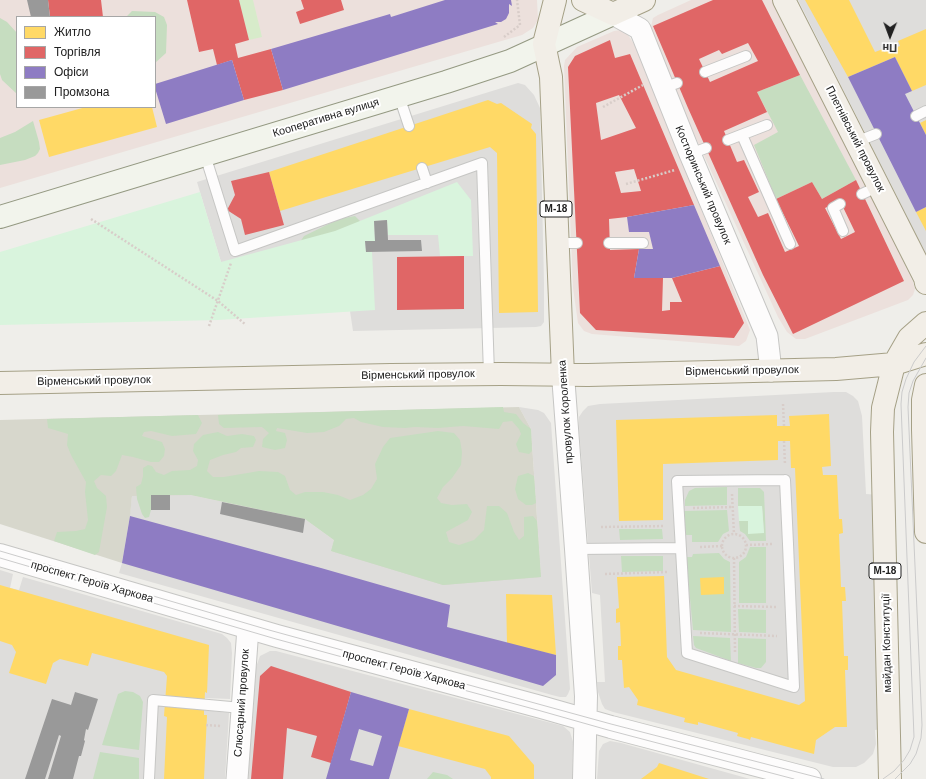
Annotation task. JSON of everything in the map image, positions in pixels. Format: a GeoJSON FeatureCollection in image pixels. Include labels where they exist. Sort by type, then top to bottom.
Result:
{"type":"FeatureCollection","features":[{"type":"Feature","properties":{"kind":"main road","name":"М-18"},"geometry":{"type":"LineString","coordinates":[[544,44],[554,0]]}},
{"type":"Feature","properties":{"kind":"main road"},"geometry":{"type":"LineString","coordinates":[[582,0],[613,14]]}},
{"type":"Feature","properties":{"kind":"main road","name":"Кооперативна вулиця"},"geometry":{"type":"LineString","coordinates":[[0,217],[446,82],[510,61],[544,44],[644,0]]}},
{"type":"Feature","properties":{"kind":"main road","name":"Плетнівський провулок"},"geometry":{"type":"LineString","coordinates":[[784,0],[856,142],[871,190],[925,280]]}},
{"type":"Feature","properties":{"kind":"main road","name":"провулок Короленка"},"geometry":{"type":"LineString","coordinates":[[544,44],[551,77],[567,243],[562,375]]}},
{"type":"Feature","properties":{"kind":"main road","name":"майдан Конституції"},"geometry":{"type":"LineString","coordinates":[[890,779],[882,432],[883,408],[894,364],[909,338],[926,323]]}},
{"type":"Feature","properties":{"kind":"main road","name":"Вірменський провулок"},"geometry":{"type":"LineString","coordinates":[[0,383],[489,374],[562,375],[836,370],[894,364],[926,354]]}},
{"type":"Feature","properties":{"kind":"main road"},"geometry":{"type":"LineString","coordinates":[[926,385],[923,400],[923,430],[926,532]]}},
{"type":"Feature","properties":{"kind":"street","name":"Костюринський провулок"},"geometry":{"type":"LineString","coordinates":[[613,14],[640,29],[661,85],[767,336],[771,371]]}},
{"type":"Feature","properties":{"kind":"street","name":"провулок Короленка"},"geometry":{"type":"LineString","coordinates":[[562,375],[586,696],[584,779]]}},
{"type":"Feature","properties":{"kind":"street","name":"проспект Героїв Харкова"},"geometry":{"type":"LineString","coordinates":[[0,555],[248,628],[810,779]]}},
{"type":"Feature","properties":{"kind":"street","name":"Слюсарний провулок"},"geometry":{"type":"LineString","coordinates":[[237,779],[248,628]]}},
{"type":"Feature","properties":{"kind":"lane"},"geometry":{"type":"LineString","coordinates":[[705,72],[746,56]]}},
{"type":"Feature","properties":{"kind":"lane"},"geometry":{"type":"LineString","coordinates":[[399,96],[409,126]]}},
{"type":"Feature","properties":{"kind":"lane"},"geometry":{"type":"LineString","coordinates":[[916,116],[926,111]]}},
{"type":"Feature","properties":{"kind":"lane"},"geometry":{"type":"LineString","coordinates":[[728,140],[767,125]]}},
{"type":"Feature","properties":{"kind":"lane"},"geometry":{"type":"LineString","coordinates":[[856,142],[876,134]]}},
{"type":"Feature","properties":{"kind":"lane"},"geometry":{"type":"LineString","coordinates":[[742,135],[790,244]]}},
{"type":"Feature","properties":{"kind":"lane"},"geometry":{"type":"LineString","coordinates":[[205,154],[235,252],[482,163],[489,374]]}},
{"type":"Feature","properties":{"kind":"lane"},"geometry":{"type":"LineString","coordinates":[[422,168],[427,183]]}},
{"type":"Feature","properties":{"kind":"lane"},"geometry":{"type":"LineString","coordinates":[[840,204],[832,208],[843,231]]}},
{"type":"Feature","properties":{"kind":"lane"},"geometry":{"type":"LineString","coordinates":[[609,243],[642,243]]}},
{"type":"Feature","properties":{"kind":"lane"},"geometry":{"type":"LineString","coordinates":[[785,480],[794,687],[687,653],[678,509],[677,481],[785,480]]}},
{"type":"Feature","properties":{"kind":"lane"},"geometry":{"type":"LineString","coordinates":[[576,549],[681,548]]}},
{"type":"Feature","properties":{"kind":"lane"},"geometry":{"type":"LineString","coordinates":[[149,779],[153,700],[242,708]]}},
{"type":"Feature","properties":{"kind":"path"},"geometry":{"type":"LineString","coordinates":[[504,37],[520,25],[517,0]]}},
{"type":"Feature","properties":{"kind":"path"},"geometry":{"type":"LineString","coordinates":[[603,107],[661,85]]}},
{"type":"Feature","properties":{"kind":"path"},"geometry":{"type":"LineString","coordinates":[[626,184],[692,157]]}},
{"type":"Feature","properties":{"kind":"path"},"geometry":{"type":"LineString","coordinates":[[91,220],[218,301],[246,325]]}},
{"type":"Feature","properties":{"kind":"path"},"geometry":{"type":"LineString","coordinates":[[208,326],[235,252]]}},
{"type":"Feature","properties":{"kind":"path"},"geometry":{"type":"LineString","coordinates":[[783,404],[784,426]]}},
{"type":"Feature","properties":{"kind":"path"},"geometry":{"type":"LineString","coordinates":[[784,441],[785,480]]}},
{"type":"Feature","properties":{"kind":"path"},"geometry":{"type":"LineString","coordinates":[[732,480],[734,534]]}},
{"type":"Feature","properties":{"kind":"path"},"geometry":{"type":"LineString","coordinates":[[678,509],[733,507]]}},
{"type":"Feature","properties":{"kind":"path"},"geometry":{"type":"LineString","coordinates":[[601,527],[679,526]]}},
{"type":"Feature","properties":{"kind":"path"},"geometry":{"type":"LineString","coordinates":[[734,534],[743,538],[746,545],[746,549],[741,555],[734,558],[724,552],[722,546],[723,541],[728,535],[734,534]]}},
{"type":"Feature","properties":{"kind":"path"},"geometry":{"type":"LineString","coordinates":[[746,545],[788,544]]}},
{"type":"Feature","properties":{"kind":"path"},"geometry":{"type":"LineString","coordinates":[[700,547],[722,546]]}},
{"type":"Feature","properties":{"kind":"path"},"geometry":{"type":"LineString","coordinates":[[734,558],[735,668]]}},
{"type":"Feature","properties":{"kind":"path"},"geometry":{"type":"LineString","coordinates":[[605,574],[682,572]]}},
{"type":"Feature","properties":{"kind":"path"},"geometry":{"type":"LineString","coordinates":[[734,606],[790,607]]}},
{"type":"Feature","properties":{"kind":"path"},"geometry":{"type":"LineString","coordinates":[[686,633],[792,636]]}},
{"type":"Feature","properties":{"kind":"path"},"geometry":{"type":"LineString","coordinates":[[206,725],[221,726]]}},
{"type":"Feature","properties":{"kind":"shaded area"},"geometry":{"type":"Polygon","coordinates":[[[0,0],[537,0],[538,20],[533,28],[522,35],[0,188],[0,0]]]}},
{"type":"Feature","properties":{"kind":"shaded area"},"geometry":{"type":"Polygon","coordinates":[[[691,0],[772,0],[836,122],[913,282],[915,289],[913,295],[908,300],[805,339],[796,339],[787,332],[778,317],[690,125],[651,27],[653,18],[691,0]]]}},
{"type":"Feature","properties":{"kind":"shaded area"},"geometry":{"type":"Polygon","coordinates":[[[798,0],[926,0],[926,254],[798,0]]]}},
{"type":"Feature","properties":{"kind":"shaded area"},"geometry":{"type":"Polygon","coordinates":[[[621,30],[626,32],[634,44],[750,330],[746,341],[739,346],[592,334],[584,331],[578,323],[573,288],[564,66],[565,60],[577,47],[614,31],[621,30]]]}},
{"type":"Feature","properties":{"kind":"shaded area"},"geometry":{"type":"Polygon","coordinates":[[[518,83],[525,85],[534,95],[540,108],[544,283],[544,322],[541,326],[353,331],[350,311],[221,262],[197,182],[518,83]]]}},
{"type":"Feature","properties":{"kind":"shaded area"},"geometry":{"type":"Polygon","coordinates":[[[846,392],[858,401],[862,416],[866,494],[880,495],[889,728],[875,730],[876,744],[873,754],[864,763],[856,767],[833,767],[605,709],[598,692],[597,682],[605,682],[600,595],[592,593],[579,428],[579,417],[583,411],[588,406],[600,404],[846,392]]]}},
{"type":"Feature","properties":{"kind":"shaded area"},"geometry":{"type":"Polygon","coordinates":[[[519,407],[538,410],[544,413],[551,423],[570,689],[566,697],[552,695],[119,573],[129,522],[132,495],[191,495],[305,519],[334,540],[331,551],[541,577],[531,429],[519,407]]]}},
{"type":"Feature","properties":{"kind":"shaded area"},"geometry":{"type":"Polygon","coordinates":[[[519,407],[531,429],[541,577],[443,585],[331,551],[334,540],[305,519],[191,495],[132,496],[122,563],[0,524],[0,420],[519,407]]]}},
{"type":"Feature","properties":{"kind":"shaded area"},"geometry":{"type":"Polygon","coordinates":[[[0,570],[13,574],[10,588],[19,590],[23,577],[222,634],[227,638],[231,643],[232,653],[230,699],[205,698],[204,710],[229,713],[225,779],[0,779],[0,570]]]}},
{"type":"Feature","properties":{"kind":"shaded area"},"geometry":{"type":"Polygon","coordinates":[[[270,651],[276,651],[563,726],[570,732],[573,742],[572,779],[248,779],[256,667],[260,656],[270,651]]]}},
{"type":"Feature","properties":{"kind":"shaded area"},"geometry":{"type":"Polygon","coordinates":[[[610,741],[750,779],[597,779],[599,751],[603,744],[610,741]]]}},
{"type":"Feature","properties":{"kind":"green space"},"geometry":{"type":"Polygon","coordinates":[[[239,0],[253,0],[262,37],[249,40],[239,0]]]}},
{"type":"Feature","properties":{"kind":"green space"},"geometry":{"type":"Polygon","coordinates":[[[132,11],[155,12],[164,17],[167,25],[166,53],[156,62],[156,16],[127,16],[132,11]]]}},
{"type":"Feature","properties":{"kind":"green space"},"geometry":{"type":"Polygon","coordinates":[[[0,18],[7,22],[16,32],[16,93],[2,80],[0,74],[0,18]]]}},
{"type":"Feature","properties":{"kind":"green space"},"geometry":{"type":"Polygon","coordinates":[[[800,75],[856,180],[822,199],[812,182],[776,199],[754,145],[778,132],[757,92],[800,75]]]}},
{"type":"Feature","properties":{"kind":"green space"},"geometry":{"type":"Polygon","coordinates":[[[33,121],[39,142],[40,149],[38,153],[35,156],[25,160],[0,165],[0,138],[15,132],[33,121]]]}},
{"type":"Feature","properties":{"kind":"green space"},"geometry":{"type":"Polygon","coordinates":[[[457,182],[471,200],[473,256],[440,256],[438,235],[388,235],[387,220],[374,221],[375,241],[365,241],[366,252],[372,252],[375,310],[218,320],[0,325],[0,252],[200,192],[221,262],[335,231],[457,182]]]}},
{"type":"Feature","properties":{"kind":"green space"},"geometry":{"type":"Polygon","coordinates":[[[355,216],[360,221],[357,230],[298,245],[304,236],[339,219],[355,216]]]}},
{"type":"Feature","properties":{"kind":"green space"},"geometry":{"type":"Polygon","coordinates":[[[503,407],[504,412],[516,414],[523,423],[531,429],[532,451],[529,454],[519,452],[516,444],[521,434],[519,429],[512,421],[503,422],[499,429],[463,426],[405,428],[383,427],[361,422],[354,418],[346,419],[339,426],[324,432],[307,433],[277,428],[276,431],[285,433],[287,440],[285,448],[275,450],[262,447],[263,439],[269,433],[262,427],[224,428],[219,424],[218,415],[503,407]]]}},
{"type":"Feature","properties":{"kind":"green space"},"geometry":{"type":"Polygon","coordinates":[[[198,415],[202,423],[196,434],[172,436],[151,431],[144,432],[142,436],[162,442],[165,449],[164,456],[159,462],[151,462],[122,455],[116,471],[111,476],[101,475],[94,481],[97,488],[106,496],[107,507],[99,552],[95,555],[54,541],[57,532],[85,529],[88,520],[85,492],[86,482],[67,445],[68,434],[48,428],[47,419],[198,415]]]}},
{"type":"Feature","properties":{"kind":"green space"},"geometry":{"type":"Polygon","coordinates":[[[438,431],[454,433],[460,440],[462,452],[461,465],[452,478],[443,487],[437,498],[441,503],[452,505],[467,504],[472,512],[468,520],[446,532],[449,542],[459,545],[474,540],[484,530],[487,506],[499,506],[507,513],[514,532],[519,540],[524,536],[524,517],[533,516],[537,521],[541,577],[443,585],[331,551],[334,540],[305,519],[191,495],[151,495],[151,510],[149,517],[145,518],[142,514],[137,499],[136,487],[141,484],[143,468],[148,465],[152,466],[156,472],[164,475],[172,471],[190,470],[197,466],[198,460],[193,451],[194,444],[203,435],[218,432],[227,436],[242,434],[254,436],[256,440],[253,447],[241,448],[236,452],[210,460],[207,471],[213,477],[224,477],[259,471],[278,472],[285,476],[290,490],[296,495],[305,492],[323,492],[338,495],[350,500],[363,495],[371,489],[377,479],[375,464],[383,447],[390,438],[438,431]]]}},
{"type":"Feature","properties":{"kind":"green space"},"geometry":{"type":"Polygon","coordinates":[[[528,473],[534,476],[536,503],[532,505],[526,505],[518,499],[515,489],[518,476],[528,473]]]}},
{"type":"Feature","properties":{"kind":"green space"},"geometry":{"type":"Polygon","coordinates":[[[727,487],[727,505],[685,506],[685,500],[689,491],[695,488],[727,487]]]}},
{"type":"Feature","properties":{"kind":"green space"},"geometry":{"type":"Polygon","coordinates":[[[738,488],[760,488],[764,492],[766,541],[750,541],[745,534],[740,531],[739,521],[748,521],[764,533],[762,506],[738,506],[738,488]]]}},
{"type":"Feature","properties":{"kind":"green space"},"geometry":{"type":"Polygon","coordinates":[[[738,506],[762,506],[764,533],[748,534],[748,521],[739,521],[738,506]]]}},
{"type":"Feature","properties":{"kind":"green space"},"geometry":{"type":"Polygon","coordinates":[[[727,510],[729,531],[723,534],[718,542],[692,542],[692,535],[685,535],[684,511],[727,510]]]}},
{"type":"Feature","properties":{"kind":"green space"},"geometry":{"type":"Polygon","coordinates":[[[619,529],[662,529],[663,539],[620,540],[619,529]]]}},
{"type":"Feature","properties":{"kind":"green space"},"geometry":{"type":"Polygon","coordinates":[[[750,547],[766,547],[766,603],[739,603],[739,562],[746,557],[750,547]]]}},
{"type":"Feature","properties":{"kind":"green space"},"geometry":{"type":"Polygon","coordinates":[[[719,553],[724,559],[730,562],[731,632],[693,630],[686,557],[692,557],[693,554],[719,553]]]}},
{"type":"Feature","properties":{"kind":"green space"},"geometry":{"type":"Polygon","coordinates":[[[621,556],[663,556],[663,571],[622,572],[621,556]]]}},
{"type":"Feature","properties":{"kind":"green space"},"geometry":{"type":"Polygon","coordinates":[[[738,609],[766,610],[766,633],[739,632],[738,609]]]}},
{"type":"Feature","properties":{"kind":"green space"},"geometry":{"type":"Polygon","coordinates":[[[693,636],[730,638],[731,661],[696,648],[694,645],[693,636]]]}},
{"type":"Feature","properties":{"kind":"green space"},"geometry":{"type":"Polygon","coordinates":[[[738,638],[766,639],[766,662],[761,668],[738,663],[738,638]]]}},
{"type":"Feature","properties":{"kind":"green space"},"geometry":{"type":"Polygon","coordinates":[[[125,691],[133,692],[140,696],[143,702],[139,750],[102,745],[118,694],[125,691]]]}},
{"type":"Feature","properties":{"kind":"green space"},"geometry":{"type":"Polygon","coordinates":[[[100,752],[139,758],[139,779],[93,779],[100,752]]]}},
{"type":"Feature","properties":{"kind":"green space"},"geometry":{"type":"Polygon","coordinates":[[[433,772],[447,775],[453,779],[427,779],[433,772]]]}},
{"type":"Feature","properties":{"kind":"building: Житло"},"geometry":{"type":"Polygon","coordinates":[[[805,0],[849,0],[875,52],[883,49],[884,52],[900,46],[898,41],[926,29],[926,85],[912,91],[895,57],[848,77],[805,0]]]}},
{"type":"Feature","properties":{"kind":"building: Житло"},"geometry":{"type":"Polygon","coordinates":[[[488,100],[497,104],[501,103],[532,124],[531,128],[536,134],[538,312],[499,313],[497,153],[490,147],[280,211],[269,172],[488,100]]]}},
{"type":"Feature","properties":{"kind":"building: Житло"},"geometry":{"type":"Polygon","coordinates":[[[82,108],[152,108],[157,127],[49,157],[39,120],[82,108]]]}},
{"type":"Feature","properties":{"kind":"building: Житло"},"geometry":{"type":"Polygon","coordinates":[[[926,120],[926,135],[920,123],[926,120]]]}},
{"type":"Feature","properties":{"kind":"building: Житло"},"geometry":{"type":"Polygon","coordinates":[[[926,207],[926,231],[916,212],[926,207]]]}},
{"type":"Feature","properties":{"kind":"building: Житло"},"geometry":{"type":"Polygon","coordinates":[[[829,414],[831,466],[822,467],[823,475],[837,475],[839,519],[842,519],[843,533],[839,534],[841,587],[845,587],[846,601],[842,601],[844,656],[848,656],[848,670],[845,670],[847,727],[835,727],[816,740],[814,754],[751,737],[750,740],[737,736],[738,733],[698,722],[698,725],[684,722],[685,718],[637,705],[638,700],[629,687],[624,688],[622,660],[618,660],[618,646],[621,646],[620,622],[616,623],[616,609],[619,608],[617,577],[664,576],[667,657],[676,670],[799,705],[805,701],[795,468],[791,468],[790,441],[778,441],[778,460],[663,464],[663,520],[619,521],[616,420],[777,415],[777,426],[790,426],[789,416],[829,414]]]}},
{"type":"Feature","properties":{"kind":"building: Житло"},"geometry":{"type":"Polygon","coordinates":[[[724,577],[724,594],[701,595],[700,578],[724,577]]]}},
{"type":"Feature","properties":{"kind":"building: Житло"},"geometry":{"type":"Polygon","coordinates":[[[0,585],[209,645],[207,693],[205,692],[204,711],[204,715],[207,715],[204,779],[164,779],[167,717],[164,716],[167,676],[164,672],[92,653],[88,666],[60,659],[53,663],[46,684],[9,673],[16,652],[12,645],[0,641],[0,585]]]}},
{"type":"Feature","properties":{"kind":"building: Житло"},"geometry":{"type":"Polygon","coordinates":[[[506,594],[552,595],[556,655],[507,644],[506,594]]]}},
{"type":"Feature","properties":{"kind":"building: Житло"},"geometry":{"type":"Polygon","coordinates":[[[409,709],[509,736],[534,765],[534,779],[491,779],[485,769],[398,746],[409,709]]]}},
{"type":"Feature","properties":{"kind":"building: Житло"},"geometry":{"type":"Polygon","coordinates":[[[659,763],[709,779],[641,779],[657,767],[659,763]]]}},
{"type":"Feature","properties":{"kind":"building: Торгівля"},"geometry":{"type":"Polygon","coordinates":[[[48,0],[101,0],[103,16],[50,16],[48,0]]]}},
{"type":"Feature","properties":{"kind":"building: Торгівля"},"geometry":{"type":"Polygon","coordinates":[[[187,0],[239,0],[249,40],[235,44],[238,58],[271,49],[283,90],[244,100],[232,60],[217,65],[213,49],[199,52],[187,0]]]}},
{"type":"Feature","properties":{"kind":"building: Торгівля"},"geometry":{"type":"Polygon","coordinates":[[[301,0],[341,0],[344,10],[300,24],[296,12],[304,9],[301,0]]]}},
{"type":"Feature","properties":{"kind":"building: Торгівля"},"geometry":{"type":"Polygon","coordinates":[[[713,0],[762,0],[800,75],[757,92],[767,112],[724,131],[737,162],[744,160],[759,192],[748,197],[758,217],[768,213],[785,252],[799,246],[776,199],[812,182],[822,199],[856,180],[904,281],[793,334],[763,275],[653,26],[713,0]],[[748,43],[722,54],[719,50],[699,59],[710,82],[758,61],[748,43]],[[836,203],[825,208],[841,239],[855,232],[842,205],[836,203]]]}},
{"type":"Feature","properties":{"kind":"building: Торгівля"},"geometry":{"type":"Polygon","coordinates":[[[610,40],[615,58],[630,54],[694,205],[609,219],[610,250],[639,249],[634,278],[663,278],[662,311],[670,310],[670,302],[682,302],[672,278],[720,266],[744,323],[734,338],[596,330],[580,313],[568,67],[575,56],[610,40]],[[619,95],[596,103],[601,140],[636,128],[619,95]],[[634,169],[615,172],[621,193],[641,191],[634,169]]]}},
{"type":"Feature","properties":{"kind":"building: Торгівля"},"geometry":{"type":"Polygon","coordinates":[[[269,172],[284,225],[245,235],[241,219],[227,210],[235,195],[231,181],[269,172]]]}},
{"type":"Feature","properties":{"kind":"building: Торгівля"},"geometry":{"type":"Polygon","coordinates":[[[464,256],[464,309],[397,310],[397,257],[464,256]]]}},
{"type":"Feature","properties":{"kind":"building: Торгівля"},"geometry":{"type":"Polygon","coordinates":[[[271,666],[351,692],[331,763],[311,757],[317,736],[287,728],[283,779],[251,779],[260,676],[271,666]]]}},
{"type":"Feature","properties":{"kind":"building: Офіси"},"geometry":{"type":"Polygon","coordinates":[[[445,0],[511,0],[512,6],[509,4],[509,13],[506,19],[501,22],[495,22],[498,24],[283,90],[271,49],[390,14],[391,17],[445,0]]]}},
{"type":"Feature","properties":{"kind":"building: Офіси"},"geometry":{"type":"Polygon","coordinates":[[[895,57],[912,91],[905,94],[926,135],[926,207],[916,212],[848,77],[895,57]]]}},
{"type":"Feature","properties":{"kind":"building: Офіси"},"geometry":{"type":"Polygon","coordinates":[[[232,60],[244,100],[166,124],[156,91],[156,84],[232,60]]]}},
{"type":"Feature","properties":{"kind":"building: Офіси"},"geometry":{"type":"Polygon","coordinates":[[[694,205],[720,266],[672,278],[634,278],[639,249],[653,249],[649,232],[629,232],[627,217],[694,205]]]}},
{"type":"Feature","properties":{"kind":"building: Офіси"},"geometry":{"type":"Polygon","coordinates":[[[130,516],[450,605],[447,627],[556,655],[556,675],[543,686],[122,563],[130,516]]]}},
{"type":"Feature","properties":{"kind":"building: Офіси"},"geometry":{"type":"Polygon","coordinates":[[[351,692],[409,709],[389,779],[326,779],[351,692]],[[359,729],[350,760],[373,766],[382,736],[359,729]]]}},
{"type":"Feature","properties":{"kind":"building: Промзона"},"geometry":{"type":"Polygon","coordinates":[[[27,0],[48,0],[50,16],[31,16],[27,0]]]}},
{"type":"Feature","properties":{"kind":"building: Промзона"},"geometry":{"type":"Polygon","coordinates":[[[387,220],[388,240],[421,240],[422,251],[366,252],[365,241],[375,241],[374,221],[387,220]]]}},
{"type":"Feature","properties":{"kind":"building: Промзона"},"geometry":{"type":"Polygon","coordinates":[[[151,495],[170,495],[170,510],[151,510],[151,495]]]}},
{"type":"Feature","properties":{"kind":"building: Промзона"},"geometry":{"type":"Polygon","coordinates":[[[222,502],[305,519],[303,533],[220,514],[222,502]]]}},
{"type":"Feature","properties":{"kind":"building: Промзона"},"geometry":{"type":"Polygon","coordinates":[[[75,692],[98,699],[88,730],[86,729],[85,741],[81,756],[79,756],[73,779],[48,779],[61,736],[59,735],[45,779],[25,779],[52,699],[71,705],[75,692]]]}},
{"type":"Feature","properties":{"kind":"tram line"},"geometry":{"type":"LineString","coordinates":[[883,779],[894,771],[904,760],[910,750],[914,737],[901,404],[902,392],[906,379],[914,362],[926,346]]}},
{"type":"Feature","properties":{"kind":"tram line"},"geometry":{"type":"LineString","coordinates":[[895,779],[910,764],[916,754],[921,738],[922,725],[908,407],[909,393],[913,381],[926,358]]}},
{"type":"Feature","properties":{"kind":"tram line"},"geometry":{"type":"LineString","coordinates":[[0,551],[269,630],[611,724],[824,779]]}},
{"type":"Feature","properties":{"kind":"tram line"},"geometry":{"type":"LineString","coordinates":[[0,558],[276,639],[608,730],[794,779]]}}]}
